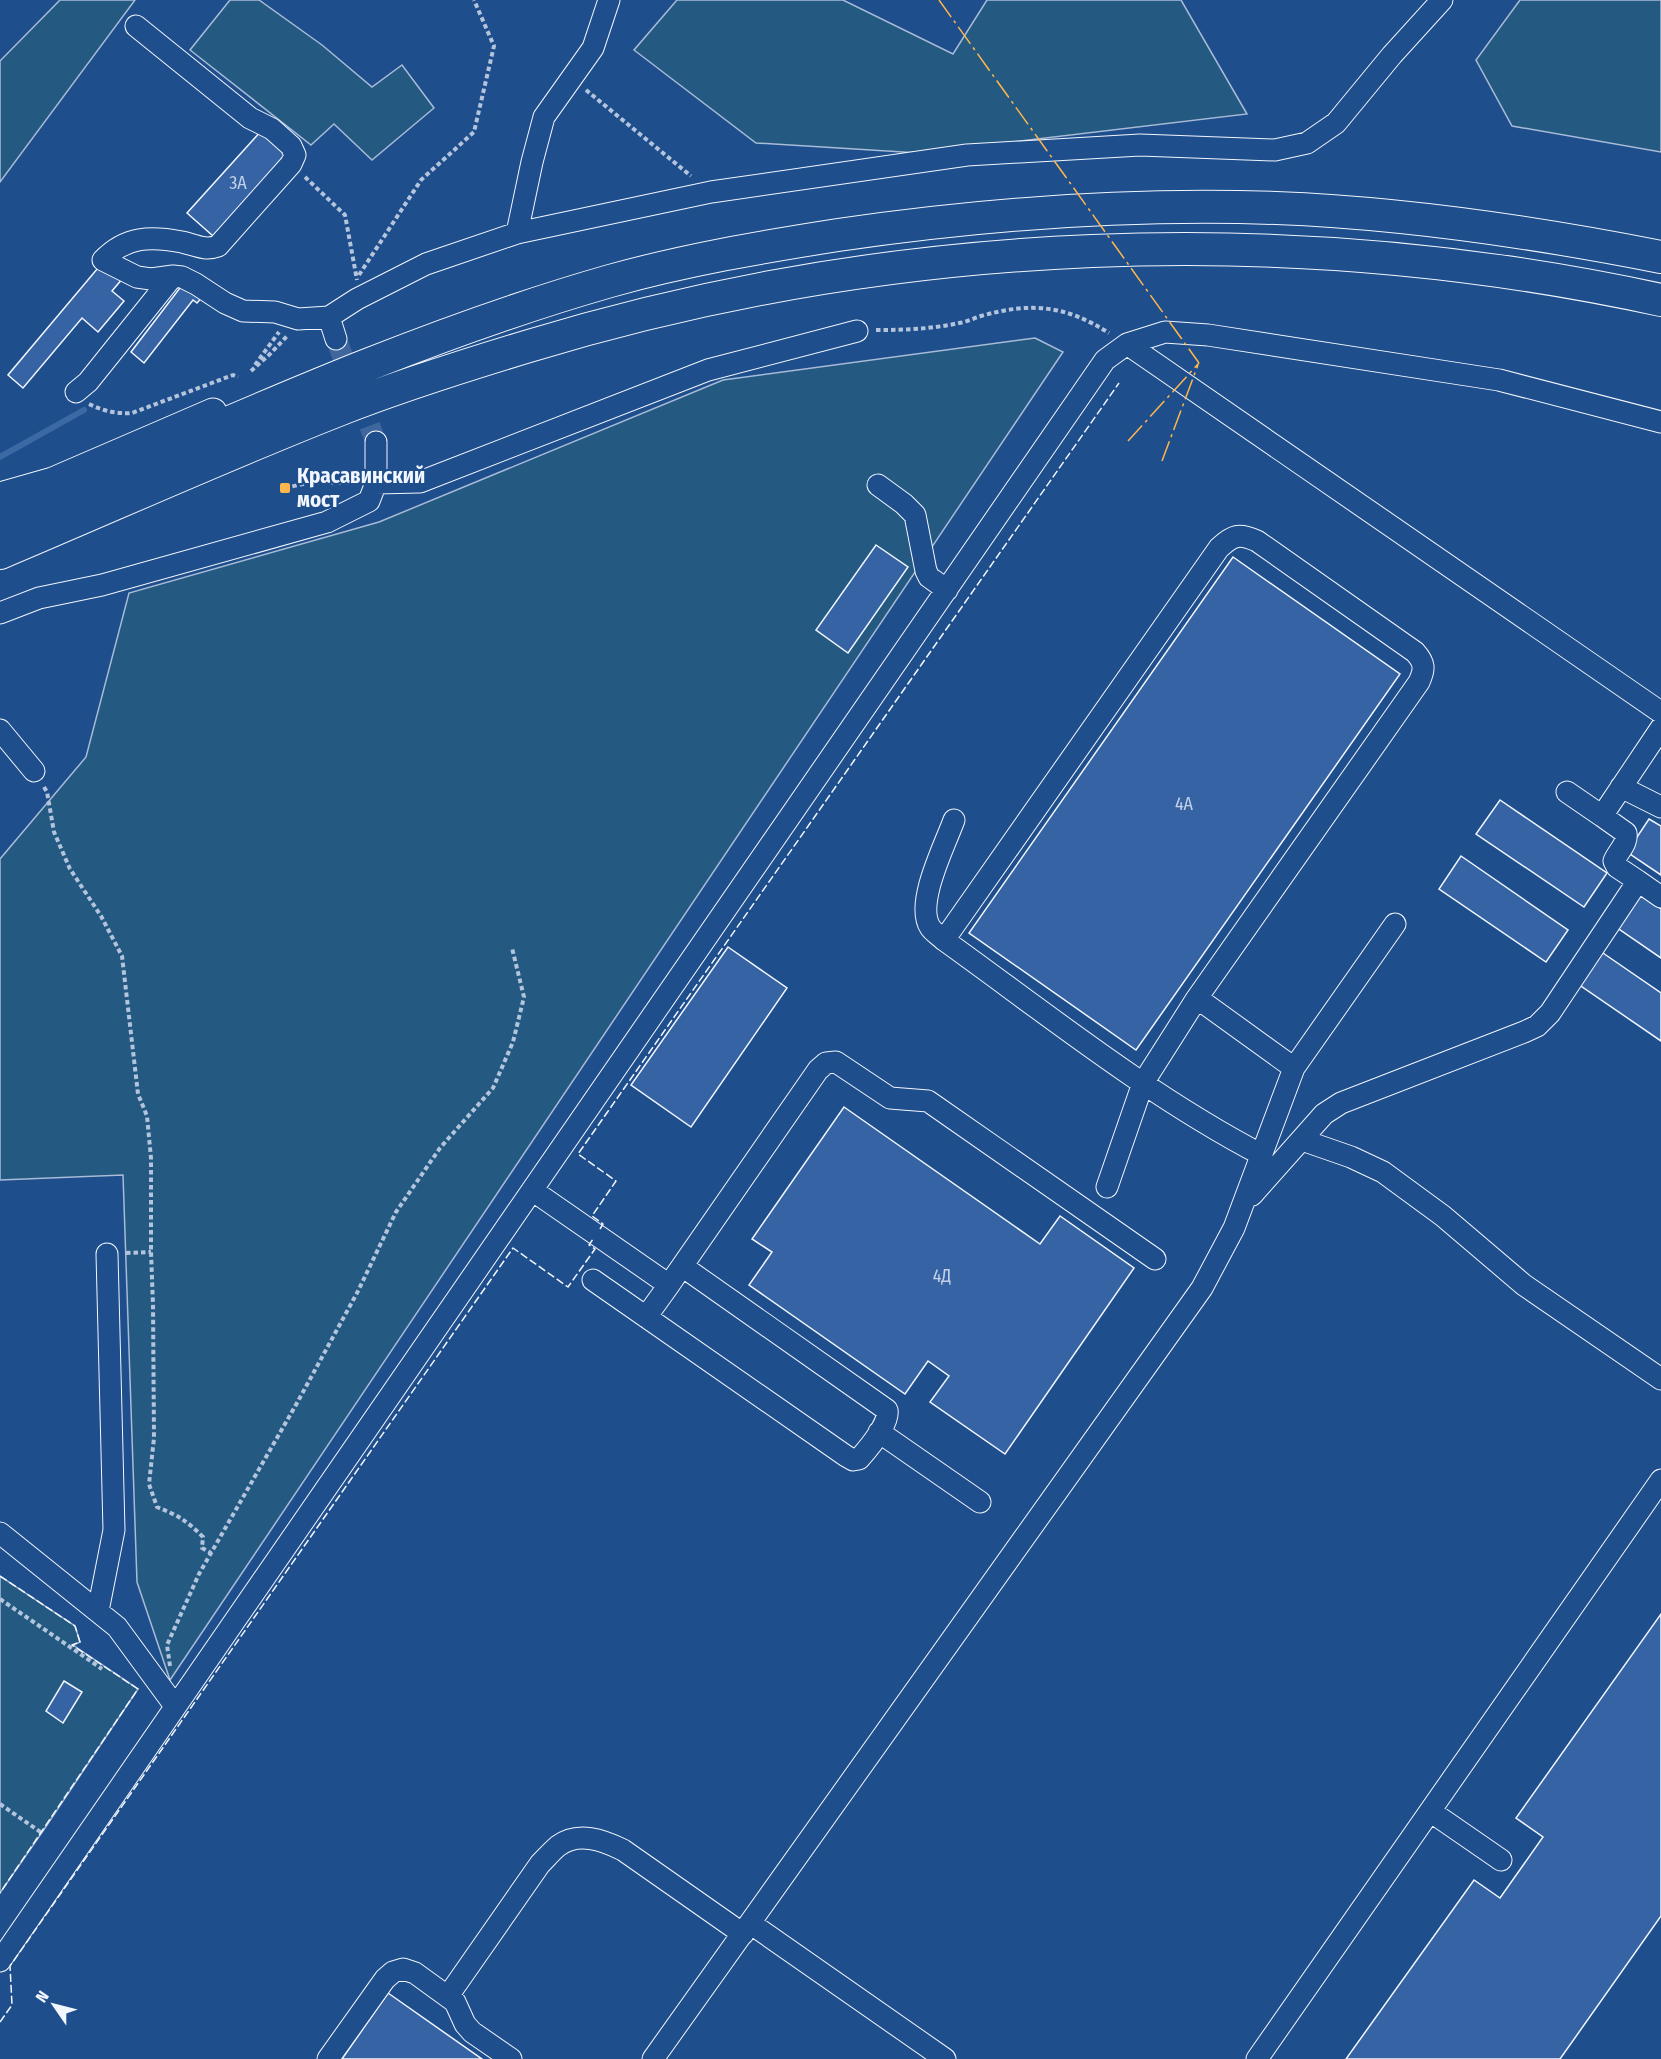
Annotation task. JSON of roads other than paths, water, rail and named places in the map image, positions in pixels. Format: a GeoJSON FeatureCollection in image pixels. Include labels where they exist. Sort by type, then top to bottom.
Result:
{"type":"FeatureCollection","features":[{"type":"Feature","properties":{"kind":"highway"},"geometry":{"type":"LineString","coordinates":[[0,520],[255,412],[457,332],[610,281],[693,260],[780,244],[880,229],[1031,214],[1220,207],[1338,212],[1468,225],[1661,257]]}},
{"type":"Feature","properties":{"kind":"highway"},"geometry":{"type":"LineString","coordinates":[[0,555],[238,450],[346,407],[509,352],[609,323],[701,300],[784,284],[887,269],[1025,255],[1219,248],[1396,258],[1464,266],[1605,288],[1661,300]]}},
{"type":"Feature","properties":{"kind":"main road"},"geometry":{"type":"LineString","coordinates":[[0,496],[53,481],[311,371],[365,354],[457,332]]}},
{"type":"Feature","properties":{"kind":"main road"},"geometry":{"type":"LineString","coordinates":[[72,490],[153,438]]}},
{"type":"Feature","properties":{"kind":"street"},"geometry":{"type":"LineString","coordinates":[[517,233],[544,117],[593,48],[609,0]]}},
{"type":"Feature","properties":{"kind":"street"},"geometry":{"type":"LineString","coordinates":[[136,26],[250,118],[272,129],[295,151],[295,155],[291,164],[218,246],[205,248],[164,239],[132,240],[113,249],[103,260],[137,277],[151,279],[173,276],[190,280],[234,308],[243,311],[275,312],[309,317],[357,298],[426,264],[517,233],[711,192],[967,155],[1140,145],[1275,150],[1307,143],[1336,123],[1392,55],[1442,0]]}},
{"type":"Feature","properties":{"kind":"street"},"geometry":{"type":"LineString","coordinates":[[76,392],[88,382],[173,276]]}},
{"type":"Feature","properties":{"kind":"street"},"geometry":{"type":"LineString","coordinates":[[309,317],[336,339]]}},
{"type":"Feature","properties":{"kind":"street"},"geometry":{"type":"LineString","coordinates":[[376,483],[420,482],[708,370],[857,331]]}},
{"type":"Feature","properties":{"kind":"street"},"geometry":{"type":"LineString","coordinates":[[0,1961],[1105,360],[1127,344],[1165,332],[1208,335],[1498,380],[1661,422]]}},
{"type":"Feature","properties":{"kind":"street"},"geometry":{"type":"LineString","coordinates":[[1127,344],[1660,720],[1622,787],[1602,816]]}},
{"type":"Feature","properties":{"kind":"street"},"geometry":{"type":"LineString","coordinates":[[0,613],[39,598],[102,585],[327,522],[369,501],[376,483],[376,442]]}},
{"type":"Feature","properties":{"kind":"street"},"geometry":{"type":"LineString","coordinates":[[878,485],[915,515],[926,571],[929,577],[947,590]]}},
{"type":"Feature","properties":{"kind":"street"},"geometry":{"type":"LineString","coordinates":[[944,940],[1219,548],[1230,538],[1244,535],[1257,541],[1415,652],[1423,661],[1424,670],[1412,691],[1197,998],[1143,1083],[1107,1187]]}},
{"type":"Feature","properties":{"kind":"street"},"geometry":{"type":"LineString","coordinates":[[0,730],[34,771]]}},
{"type":"Feature","properties":{"kind":"street"},"geometry":{"type":"LineString","coordinates":[[1622,787],[1661,807]]}},
{"type":"Feature","properties":{"kind":"street"},"geometry":{"type":"LineString","coordinates":[[1567,792],[1626,833],[1627,839],[1614,861],[1617,867],[1661,897]]}},
{"type":"Feature","properties":{"kind":"street"},"geometry":{"type":"LineString","coordinates":[[954,820],[928,889],[925,910],[930,927],[944,940],[1143,1083],[1218,1132],[1262,1155]]}},
{"type":"Feature","properties":{"kind":"street"},"geometry":{"type":"LineString","coordinates":[[1243,1205],[1324,1114],[1341,1103],[1537,1026],[1550,1013],[1638,881]]}},
{"type":"Feature","properties":{"kind":"street"},"geometry":{"type":"LineString","coordinates":[[653,2059],[1202,1288],[1234,1228],[1294,1068],[1395,924]]}},
{"type":"Feature","properties":{"kind":"street"},"geometry":{"type":"LineString","coordinates":[[1197,998],[1294,1068]]}},
{"type":"Feature","properties":{"kind":"street"},"geometry":{"type":"LineString","coordinates":[[646,1317],[818,1070],[826,1063],[836,1062],[890,1098],[928,1101],[1155,1259]]}},
{"type":"Feature","properties":{"kind":"street"},"geometry":{"type":"LineString","coordinates":[[1302,1140],[1352,1157],[1383,1172],[1443,1216],[1524,1285],[1661,1379]]}},
{"type":"Feature","properties":{"kind":"street"},"geometry":{"type":"LineString","coordinates":[[532,1190],[669,1285]]}},
{"type":"Feature","properties":{"kind":"street"},"geometry":{"type":"LineString","coordinates":[[98,1611],[114,1530],[107,1254]]}},
{"type":"Feature","properties":{"kind":"street"},"geometry":{"type":"LineString","coordinates":[[593,1280],[853,1460],[859,1458],[879,1432],[888,1416],[887,1410],[682,1266]]}},
{"type":"Feature","properties":{"kind":"street"},"geometry":{"type":"LineString","coordinates":[[879,1432],[980,1502]]}},
{"type":"Feature","properties":{"kind":"street"},"geometry":{"type":"LineString","coordinates":[[1257,2059],[1661,1480]]}},
{"type":"Feature","properties":{"kind":"street"},"geometry":{"type":"LineString","coordinates":[[0,1533],[117,1627],[175,1707]]}},
{"type":"Feature","properties":{"kind":"street"},"geometry":{"type":"LineString","coordinates":[[1430,1811],[1501,1860]]}},
{"type":"Feature","properties":{"kind":"street"},"geometry":{"type":"LineString","coordinates":[[448,1996],[540,1864],[560,1845],[580,1838],[602,1840],[623,1850],[746,1928],[945,2059]]}},
{"type":"Feature","properties":{"kind":"street"},"geometry":{"type":"LineString","coordinates":[[328,2059],[385,1979],[393,1972],[403,1969],[415,1974],[448,1996],[458,2007],[465,2024],[511,2059]]}},
{"type":"Feature","properties":{"kind":"waterway"},"geometry":{"type":"LineString","coordinates":[[0,457],[84,410]]}},
{"type":"Feature","properties":{"kind":"tunnel"},"geometry":{"type":"LineString","coordinates":[[336,339],[376,442]]}},
{"type":"Feature","properties":{"kind":"place","name":"Красавинский мост"},"geometry":{"type":"Point","coordinates":[285,488]}}]}
